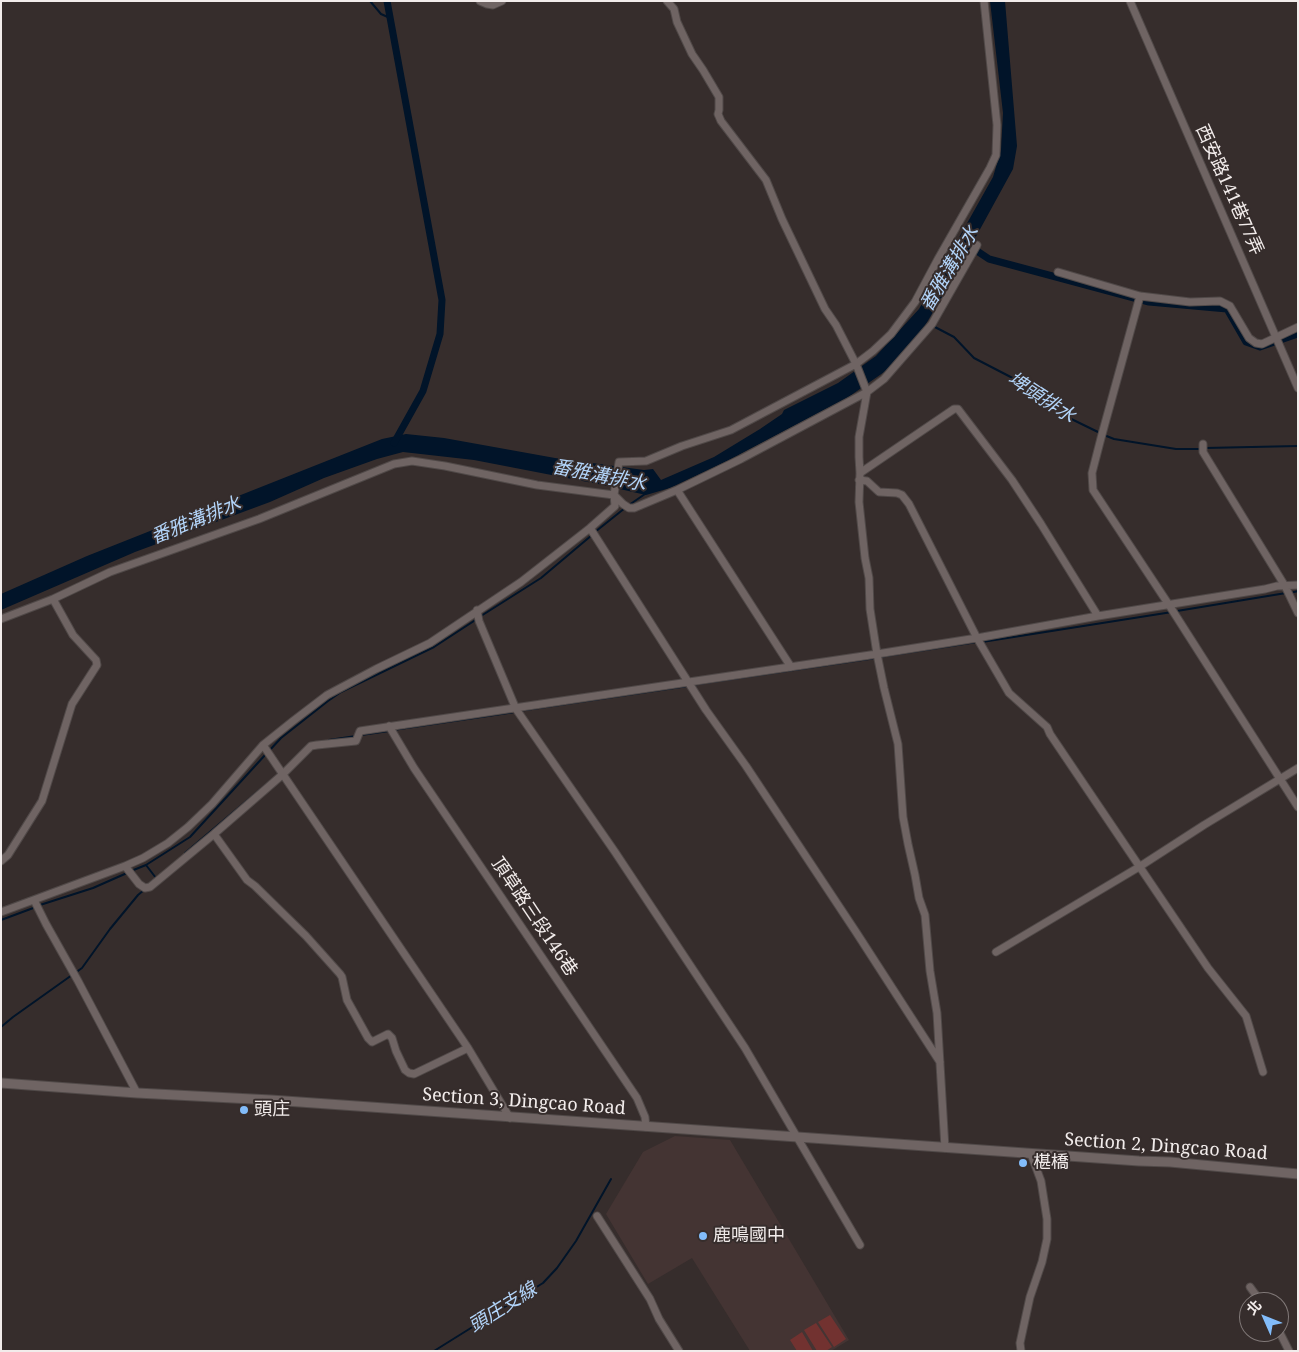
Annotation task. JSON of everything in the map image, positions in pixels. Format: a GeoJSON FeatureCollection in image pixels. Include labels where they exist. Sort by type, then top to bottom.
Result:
{"type":"FeatureCollection","features":[{"type":"Feature","properties":{"kind":"street"},"geometry":{"type":"LineString","coordinates":[[480,1],[493,5],[502,1]]}},
{"type":"Feature","properties":{"kind":"street"},"geometry":{"type":"LineString","coordinates":[[667,1],[674,9],[692,54],[704,70],[719,97],[718,114],[721,121],[766,180],[821,302],[836,325],[856,364],[867,392],[859,437],[859,502],[869,578],[870,609],[884,688],[898,744],[903,817],[918,898],[925,915],[930,971],[937,1013],[946,1148]]}},
{"type":"Feature","properties":{"kind":"street"},"geometry":{"type":"LineString","coordinates":[[1,912],[37,904],[143,858],[168,843],[212,804],[263,745],[327,695],[478,616],[521,582],[592,532],[615,506],[614,495],[619,462],[646,461],[682,446],[731,430],[856,364],[874,351],[891,334],[916,302],[996,154],[997,125],[984,1]]}},
{"type":"Feature","properties":{"kind":"street","name":"西安路141巷77弄"},"geometry":{"type":"LineString","coordinates":[[1130,1],[1298,388]]}},
{"type":"Feature","properties":{"kind":"street"},"geometry":{"type":"LineString","coordinates":[[1,619],[53,599],[110,572],[259,519],[394,464],[412,461],[537,485],[614,495],[626,506],[634,508],[677,490],[741,459],[867,392],[884,379],[932,324],[977,244]]}},
{"type":"Feature","properties":{"kind":"street"},"geometry":{"type":"LineString","coordinates":[[1058,272],[1139,299],[1190,302],[1220,301],[1230,306],[1248,338],[1262,344],[1298,327]]}},
{"type":"Feature","properties":{"kind":"street"},"geometry":{"type":"LineString","coordinates":[[1139,299],[1092,474],[1093,490],[1298,807]]}},
{"type":"Feature","properties":{"kind":"street"},"geometry":{"type":"LineString","coordinates":[[859,477],[954,409],[958,409],[1012,480],[1098,616]]}},
{"type":"Feature","properties":{"kind":"street"},"geometry":{"type":"LineString","coordinates":[[1203,444],[1203,452],[1285,586],[1298,613]]}},
{"type":"Feature","properties":{"kind":"street"},"geometry":{"type":"LineString","coordinates":[[859,477],[879,492],[902,495],[909,504],[977,638],[1009,694],[1047,727],[1208,968],[1246,1016],[1263,1072]]}},
{"type":"Feature","properties":{"kind":"street"},"geometry":{"type":"LineString","coordinates":[[677,490],[791,667]]}},
{"type":"Feature","properties":{"kind":"street"},"geometry":{"type":"LineString","coordinates":[[592,532],[706,710],[746,766],[851,923],[940,1062]]}},
{"type":"Feature","properties":{"kind":"street"},"geometry":{"type":"LineString","coordinates":[[125,866],[139,884],[145,888],[150,887],[214,834],[311,746],[356,741],[360,731],[877,654],[1098,616],[1265,590],[1277,586],[1298,585]]}},
{"type":"Feature","properties":{"kind":"street"},"geometry":{"type":"LineString","coordinates":[[1,860],[8,855],[42,801],[72,704],[97,665],[96,660],[73,635],[53,599]]}},
{"type":"Feature","properties":{"kind":"street"},"geometry":{"type":"LineString","coordinates":[[478,616],[516,709],[720,1009],[798,1137],[860,1245]]}},
{"type":"Feature","properties":{"kind":"street","name":"頂草路三段146巷"},"geometry":{"type":"LineString","coordinates":[[389,726],[414,768],[637,1098],[645,1117],[646,1127]]}},
{"type":"Feature","properties":{"kind":"street"},"geometry":{"type":"LineString","coordinates":[[263,745],[468,1048],[510,1118]]}},
{"type":"Feature","properties":{"kind":"street"},"geometry":{"type":"LineString","coordinates":[[996,952],[1139,867],[1298,768]]}},
{"type":"Feature","properties":{"kind":"street"},"geometry":{"type":"LineString","coordinates":[[214,834],[247,880],[306,936],[340,974],[347,1000],[368,1038],[372,1042],[388,1034],[392,1038],[405,1070],[414,1074],[468,1048]]}},
{"type":"Feature","properties":{"kind":"street"},"geometry":{"type":"LineString","coordinates":[[37,904],[137,1093]]}},
{"type":"Feature","properties":{"kind":"street","name":"Section 3, Dingcao Road"},"geometry":{"type":"LineString","coordinates":[[1,1083],[271,1100],[1031,1154]]}},
{"type":"Feature","properties":{"kind":"street"},"geometry":{"type":"LineString","coordinates":[[1021,1351],[1020,1343],[1030,1298],[1042,1262],[1047,1239],[1047,1220],[1041,1181],[1031,1154]]}},
{"type":"Feature","properties":{"kind":"street","name":"Section 2, Dingcao Road"},"geometry":{"type":"LineString","coordinates":[[1031,1154],[1170,1162],[1298,1174]]}},
{"type":"Feature","properties":{"kind":"street"},"geometry":{"type":"LineString","coordinates":[[597,1216],[650,1299],[659,1320],[679,1351]]}},
{"type":"Feature","properties":{"kind":"street"},"geometry":{"type":"LineString","coordinates":[[1250,1287],[1253,1292]]}},
{"type":"Feature","properties":{"kind":"shaded area","name":"鹿鳴國中"},"geometry":{"type":"Polygon","coordinates":[[[675,1136],[730,1140],[849,1340],[831,1351],[750,1351],[692,1258],[648,1284],[606,1214],[643,1152],[675,1136]]]}},
{"type":"Feature","properties":{"kind":"shaded area"},"geometry":{"type":"Polygon","coordinates":[[[830,1315],[846,1339],[834,1347],[818,1322],[830,1315]]]}},
{"type":"Feature","properties":{"kind":"shaded area"},"geometry":{"type":"Polygon","coordinates":[[[816,1323],[832,1347],[826,1351],[817,1351],[804,1330],[816,1323]]]}},
{"type":"Feature","properties":{"kind":"shaded area"},"geometry":{"type":"Polygon","coordinates":[[[802,1332],[813,1351],[797,1351],[790,1340],[802,1332]]]}},
{"type":"Feature","properties":{"kind":"water","name":"番雅溝排水"},"geometry":{"type":"Polygon","coordinates":[[[990,1],[1005,1],[1017,146],[1013,169],[923,329],[887,370],[847,398],[727,461],[670,488],[646,495],[474,460],[403,452],[324,478],[270,502],[135,552],[1,610],[1,594],[87,556],[382,439],[406,434],[444,438],[555,458],[644,470],[653,469],[661,480],[714,457],[760,429],[782,414],[784,410],[838,383],[876,356],[919,309],[993,177],[1001,150],[1003,113],[990,1]]]}},
{"type":"Feature","properties":{"kind":"waterway"},"geometry":{"type":"LineString","coordinates":[[370,1],[381,14],[390,18]]}},
{"type":"Feature","properties":{"kind":"waterway"},"geometry":{"type":"LineString","coordinates":[[387,1],[442,300],[440,334],[423,391],[394,443]]}},
{"type":"Feature","properties":{"kind":"waterway","name":"番雅溝排水"},"geometry":{"type":"LineString","coordinates":[[971,247],[989,259],[1149,302],[1227,309],[1246,342],[1260,347],[1298,334]]}},
{"type":"Feature","properties":{"kind":"waterway","name":"埤頭排水"},"geometry":{"type":"LineString","coordinates":[[933,326],[954,337],[974,358],[1030,387],[1057,412],[1100,433]]}},
{"type":"Feature","properties":{"kind":"waterway","name":"埤頭排水"},"geometry":{"type":"LineString","coordinates":[[1104,435],[1114,439],[1176,449],[1200,449]]}},
{"type":"Feature","properties":{"kind":"waterway","name":"埤頭排水"},"geometry":{"type":"LineString","coordinates":[[1205,448],[1298,446]]}},
{"type":"Feature","properties":{"kind":"waterway","name":"番雅溝排水"},"geometry":{"type":"LineString","coordinates":[[629,505],[645,494]]}},
{"type":"Feature","properties":{"kind":"waterway"},"geometry":{"type":"LineString","coordinates":[[595,532],[625,508]]}},
{"type":"Feature","properties":{"kind":"waterway"},"geometry":{"type":"LineString","coordinates":[[481,616],[541,578],[592,535]]}},
{"type":"Feature","properties":{"kind":"waterway"},"geometry":{"type":"LineString","coordinates":[[1290,593],[1298,591]]}},
{"type":"Feature","properties":{"kind":"waterway"},"geometry":{"type":"LineString","coordinates":[[1177,611],[1286,593]]}},
{"type":"Feature","properties":{"kind":"waterway"},"geometry":{"type":"LineString","coordinates":[[982,642],[1172,612]]}},
{"type":"Feature","properties":{"kind":"waterway"},"geometry":{"type":"LineString","coordinates":[[269,751],[281,738],[341,692],[434,647],[477,619]]}},
{"type":"Feature","properties":{"kind":"waterway"},"geometry":{"type":"LineString","coordinates":[[880,657],[977,642]]}},
{"type":"Feature","properties":{"kind":"waterway"},"geometry":{"type":"LineString","coordinates":[[692,685],[876,658]]}},
{"type":"Feature","properties":{"kind":"waterway"},"geometry":{"type":"LineString","coordinates":[[519,711],[688,686]]}},
{"type":"Feature","properties":{"kind":"waterway"},"geometry":{"type":"LineString","coordinates":[[393,730],[515,712]]}},
{"type":"Feature","properties":{"kind":"waterway"},"geometry":{"type":"LineString","coordinates":[[361,735],[389,731]]}},
{"type":"Feature","properties":{"kind":"waterway"},"geometry":{"type":"LineString","coordinates":[[329,740],[356,736]]}},
{"type":"Feature","properties":{"kind":"waterway"},"geometry":{"type":"LineString","coordinates":[[131,871],[146,865],[190,837],[266,754]]}},
{"type":"Feature","properties":{"kind":"waterway"},"geometry":{"type":"LineString","coordinates":[[185,853],[269,782]]}},
{"type":"Feature","properties":{"kind":"waterway"},"geometry":{"type":"LineString","coordinates":[[146,865],[157,877]]}},
{"type":"Feature","properties":{"kind":"waterway"},"geometry":{"type":"LineString","coordinates":[[40,905],[93,888],[127,873]]}},
{"type":"Feature","properties":{"kind":"waterway"},"geometry":{"type":"LineString","coordinates":[[75,973],[82,968],[110,929],[144,890]]}},
{"type":"Feature","properties":{"kind":"waterway"},"geometry":{"type":"LineString","coordinates":[[1,920],[36,907]]}},
{"type":"Feature","properties":{"kind":"waterway"},"geometry":{"type":"LineString","coordinates":[[1,1027],[72,975]]}},
{"type":"Feature","properties":{"kind":"waterway","name":"頭庄支線"},"geometry":{"type":"LineString","coordinates":[[434,1351],[543,1283],[557,1268],[576,1241],[611,1179]]}},
{"type":"Feature","properties":{"kind":"place","name":"頭庄"},"geometry":{"type":"Point","coordinates":[244,1110]}},
{"type":"Feature","properties":{"kind":"place","name":"椹橋"},"geometry":{"type":"Point","coordinates":[1023,1163]}},
{"type":"Feature","properties":{"kind":"place","name":"鹿鳴國中"},"geometry":{"type":"Point","coordinates":[703,1236]}}]}
